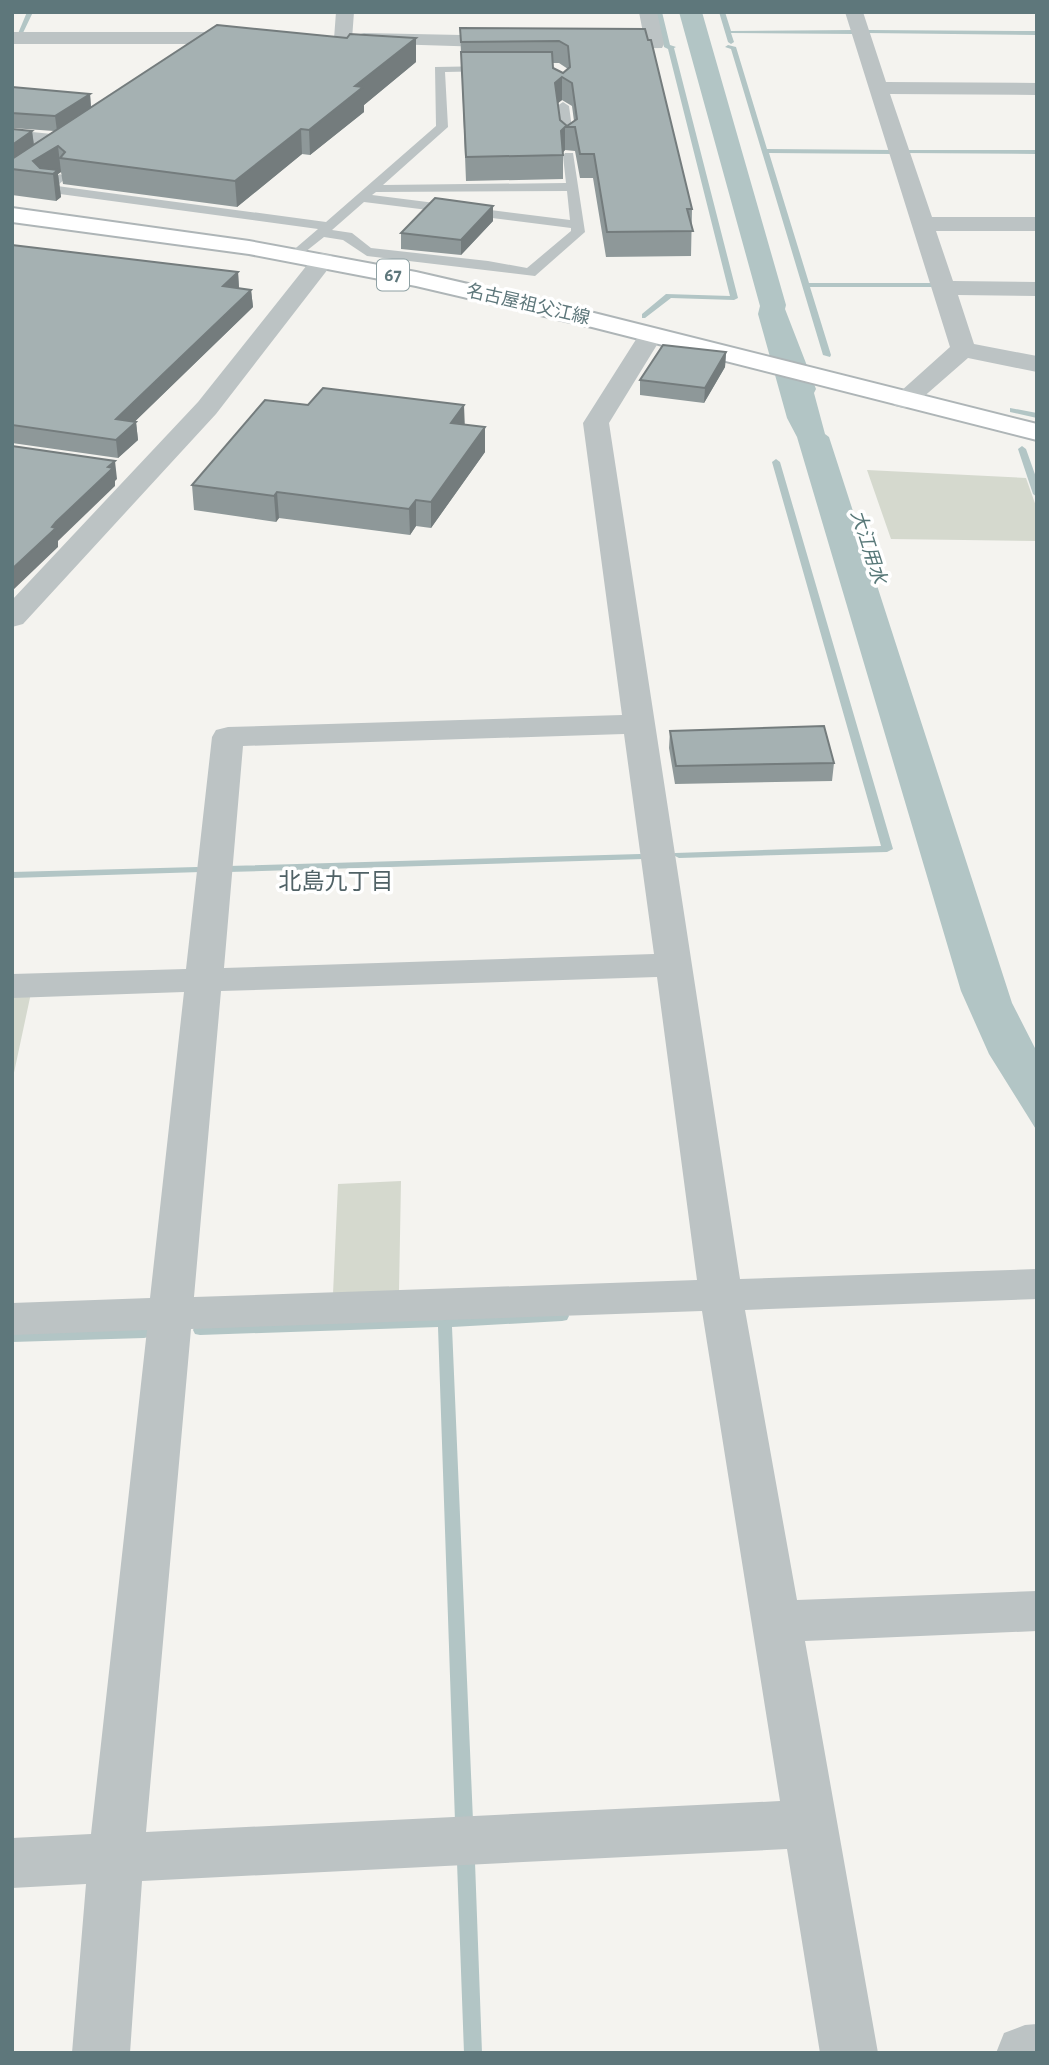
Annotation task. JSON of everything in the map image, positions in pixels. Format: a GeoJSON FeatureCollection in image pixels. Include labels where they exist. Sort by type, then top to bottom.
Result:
{"type":"FeatureCollection","features":[{"type":"Feature","properties":{"kind":"main road","name":"名古屋祖父江線"},"geometry":{"type":"LineString","coordinates":[[12,215],[323,260],[535,306],[1037,432]]}},
{"type":"Feature","properties":{"kind":"street"},"geometry":{"type":"LineString","coordinates":[[345,12],[336,39],[533,42]]}},
{"type":"Feature","properties":{"kind":"street"},"geometry":{"type":"LineString","coordinates":[[574,43],[655,44],[648,12]]}},
{"type":"Feature","properties":{"kind":"street"},"geometry":{"type":"LineString","coordinates":[[854,12],[963,349]]}},
{"type":"Feature","properties":{"kind":"street"},"geometry":{"type":"LineString","coordinates":[[26,32],[266,38]]}},
{"type":"Feature","properties":{"kind":"street"},"geometry":{"type":"LineString","coordinates":[[182,60],[215,38]]}},
{"type":"Feature","properties":{"kind":"street"},"geometry":{"type":"LineString","coordinates":[[878,88],[1037,89]]}},
{"type":"Feature","properties":{"kind":"street"},"geometry":{"type":"LineString","coordinates":[[32,162],[84,127]]}},
{"type":"Feature","properties":{"kind":"street"},"geometry":{"type":"LineString","coordinates":[[12,136],[62,142]]}},
{"type":"Feature","properties":{"kind":"street"},"geometry":{"type":"LineString","coordinates":[[922,224],[1037,224]]}},
{"type":"Feature","properties":{"kind":"street"},"geometry":{"type":"LineString","coordinates":[[12,618],[133,471],[207,408],[323,260]]}},
{"type":"Feature","properties":{"kind":"street"},"geometry":{"type":"LineString","coordinates":[[943,288],[1037,289]]}},
{"type":"Feature","properties":{"kind":"street"},"geometry":{"type":"LineString","coordinates":[[651,335],[596,423],[721,1295],[849,2053]]}},
{"type":"Feature","properties":{"kind":"street"},"geometry":{"type":"LineString","coordinates":[[963,349],[1037,363]]}},
{"type":"Feature","properties":{"kind":"street"},"geometry":{"type":"LineString","coordinates":[[904,400],[963,349]]}},
{"type":"Feature","properties":{"kind":"street"},"geometry":{"type":"LineString","coordinates":[[997,356],[1000,351],[1037,351]]}},
{"type":"Feature","properties":{"kind":"street"},"geometry":{"type":"LineString","coordinates":[[101,2053],[116,1858],[228,737],[639,724]]}},
{"type":"Feature","properties":{"kind":"street"},"geometry":{"type":"LineString","coordinates":[[12,986],[674,965]]}},
{"type":"Feature","properties":{"kind":"street"},"geometry":{"type":"LineString","coordinates":[[12,1320],[1037,1284]]}},
{"type":"Feature","properties":{"kind":"street"},"geometry":{"type":"LineString","coordinates":[[776,1622],[1037,1611]]}},
{"type":"Feature","properties":{"kind":"street"},"geometry":{"type":"LineString","coordinates":[[12,1863],[810,1824]]}},
{"type":"Feature","properties":{"kind":"street"},"geometry":{"type":"LineString","coordinates":[[1025,2053],[1037,2052]]}},
{"type":"Feature","properties":{"kind":"lane"},"geometry":{"type":"LineString","coordinates":[[295,256],[442,127],[439,69],[506,69]]}},
{"type":"Feature","properties":{"kind":"lane"},"geometry":{"type":"LineString","coordinates":[[60,178],[45,188],[326,230],[347,236],[368,252],[488,265],[530,273],[578,232],[563,106]]}},
{"type":"Feature","properties":{"kind":"lane"},"geometry":{"type":"LineString","coordinates":[[366,194],[573,187]]}},
{"type":"Feature","properties":{"kind":"lane"},"geometry":{"type":"LineString","coordinates":[[366,194],[578,225]]}},
{"type":"Feature","properties":{"kind":"shaded area"},"geometry":{"type":"Polygon","coordinates":[[[679,12],[702,12],[785,309],[816,389],[814,393],[825,434],[829,437],[1012,1003],[1037,1052],[1037,1131],[989,1054],[961,991],[797,437],[787,418],[758,314],[760,306],[679,12]]]}},
{"type":"Feature","properties":{"kind":"shaded area"},"geometry":{"type":"Polygon","coordinates":[[[867,470],[1026,478],[1037,509],[1037,541],[891,539],[867,470]]]}},
{"type":"Feature","properties":{"kind":"shaded area"},"geometry":{"type":"Polygon","coordinates":[[[12,993],[31,993],[12,1082],[12,993]]]}},
{"type":"Feature","properties":{"kind":"shaded area"},"geometry":{"type":"Polygon","coordinates":[[[401,1181],[399,1291],[333,1294],[338,1184],[401,1181]]]}},
{"type":"Feature","properties":{"kind":"building"},"geometry":{"type":"Polygon","coordinates":[[[217,25],[347,38],[350,34],[416,38],[355,86],[363,87],[309,130],[301,129],[235,181],[60,158],[65,152],[58,146],[33,161],[40,168],[58,170],[53,174],[12,169],[12,159],[217,25]]]}},
{"type":"Feature","properties":{"kind":"building"},"geometry":{"type":"Polygon","coordinates":[[[460,28],[645,29],[648,40],[651,40],[692,209],[687,209],[693,231],[607,232],[594,154],[580,154],[575,127],[565,127],[561,131],[563,155],[466,157],[461,52],[552,52],[553,68],[563,73],[570,67],[568,46],[559,41],[461,42],[460,28]],[[562,77],[555,83],[560,120],[567,126],[577,119],[572,83],[562,77]]]}},
{"type":"Feature","properties":{"kind":"building"},"geometry":{"type":"Polygon","coordinates":[[[12,87],[90,94],[55,116],[12,113],[12,87]]]}},
{"type":"Feature","properties":{"kind":"building"},"geometry":{"type":"Polygon","coordinates":[[[12,129],[32,131],[12,145],[12,129]]]}},
{"type":"Feature","properties":{"kind":"building"},"geometry":{"type":"Polygon","coordinates":[[[435,198],[493,206],[461,240],[401,233],[435,198]]]}},
{"type":"Feature","properties":{"kind":"building"},"geometry":{"type":"Polygon","coordinates":[[[12,245],[238,272],[223,286],[251,290],[116,419],[136,422],[116,440],[12,425],[12,245]]]}},
{"type":"Feature","properties":{"kind":"building"},"geometry":{"type":"Polygon","coordinates":[[[663,345],[726,352],[705,388],[640,380],[663,345]]]}},
{"type":"Feature","properties":{"kind":"building"},"geometry":{"type":"Polygon","coordinates":[[[323,388],[464,405],[451,423],[485,427],[431,502],[416,500],[409,509],[277,492],[274,496],[192,485],[265,400],[308,405],[323,388]]]}},
{"type":"Feature","properties":{"kind":"building"},"geometry":{"type":"Polygon","coordinates":[[[12,446],[115,461],[108,467],[113,468],[52,527],[56,528],[12,569],[12,446]]]}},
{"type":"Feature","properties":{"kind":"building"},"geometry":{"type":"Polygon","coordinates":[[[824,726],[834,763],[676,766],[670,731],[824,726]]]}},
{"type":"Feature","properties":{"kind":"waterway"},"geometry":{"type":"LineString","coordinates":[[19,35],[30,12]]}},
{"type":"Feature","properties":{"kind":"waterway"},"geometry":{"type":"LineString","coordinates":[[659,12],[667,47],[671,47]]}},
{"type":"Feature","properties":{"kind":"waterway"},"geometry":{"type":"LineString","coordinates":[[722,12],[731,42]]}},
{"type":"Feature","properties":{"kind":"waterway"},"geometry":{"type":"LineString","coordinates":[[733,32],[854,32]]}},
{"type":"Feature","properties":{"kind":"waterway"},"geometry":{"type":"LineString","coordinates":[[869,32],[1037,33]]}},
{"type":"Feature","properties":{"kind":"waterway"},"geometry":{"type":"LineString","coordinates":[[645,316],[669,296],[734,298],[671,47]]}},
{"type":"Feature","properties":{"kind":"waterway"},"geometry":{"type":"LineString","coordinates":[[728,47],[733,47],[806,285]]}},
{"type":"Feature","properties":{"kind":"waterway"},"geometry":{"type":"LineString","coordinates":[[765,151],[893,152]]}},
{"type":"Feature","properties":{"kind":"waterway"},"geometry":{"type":"LineString","coordinates":[[907,152],[1037,152]]}},
{"type":"Feature","properties":{"kind":"waterway"},"geometry":{"type":"LineString","coordinates":[[806,285],[934,285]]}},
{"type":"Feature","properties":{"kind":"waterway"},"geometry":{"type":"LineString","coordinates":[[806,285],[827,355]]}},
{"type":"Feature","properties":{"kind":"waterway"},"geometry":{"type":"LineString","coordinates":[[1013,410],[1037,416]]}},
{"type":"Feature","properties":{"kind":"waterway"},"geometry":{"type":"LineString","coordinates":[[1022,449],[1037,494]]}},
{"type":"Feature","properties":{"kind":"waterway"},"geometry":{"type":"LineString","coordinates":[[679,855],[887,849],[776,462]]}},
{"type":"Feature","properties":{"kind":"waterway"},"geometry":{"type":"LineString","coordinates":[[228,869],[640,857]]}},
{"type":"Feature","properties":{"kind":"waterway"},"geometry":{"type":"LineString","coordinates":[[12,875],[197,870]]}},
{"type":"Feature","properties":{"kind":"waterway"},"geometry":{"type":"LineString","coordinates":[[445,1322],[562,1316]]}},
{"type":"Feature","properties":{"kind":"waterway"},"geometry":{"type":"LineString","coordinates":[[200,1330],[445,1322]]}},
{"type":"Feature","properties":{"kind":"waterway"},"geometry":{"type":"LineString","coordinates":[[445,1322],[464,1821]]}},
{"type":"Feature","properties":{"kind":"waterway"},"geometry":{"type":"LineString","coordinates":[[12,1337],[144,1333]]}},
{"type":"Feature","properties":{"kind":"waterway"},"geometry":{"type":"LineString","coordinates":[[466,1862],[473,2053]]}},
{"type":"Feature","properties":{"kind":"district","name":"北島九丁目"},"geometry":{"type":"Point","coordinates":[336,882]}},
{"type":"Feature","properties":{"kind":"water label","name":"大江用水"},"geometry":{"type":"Point","coordinates":[868,547]}}]}
